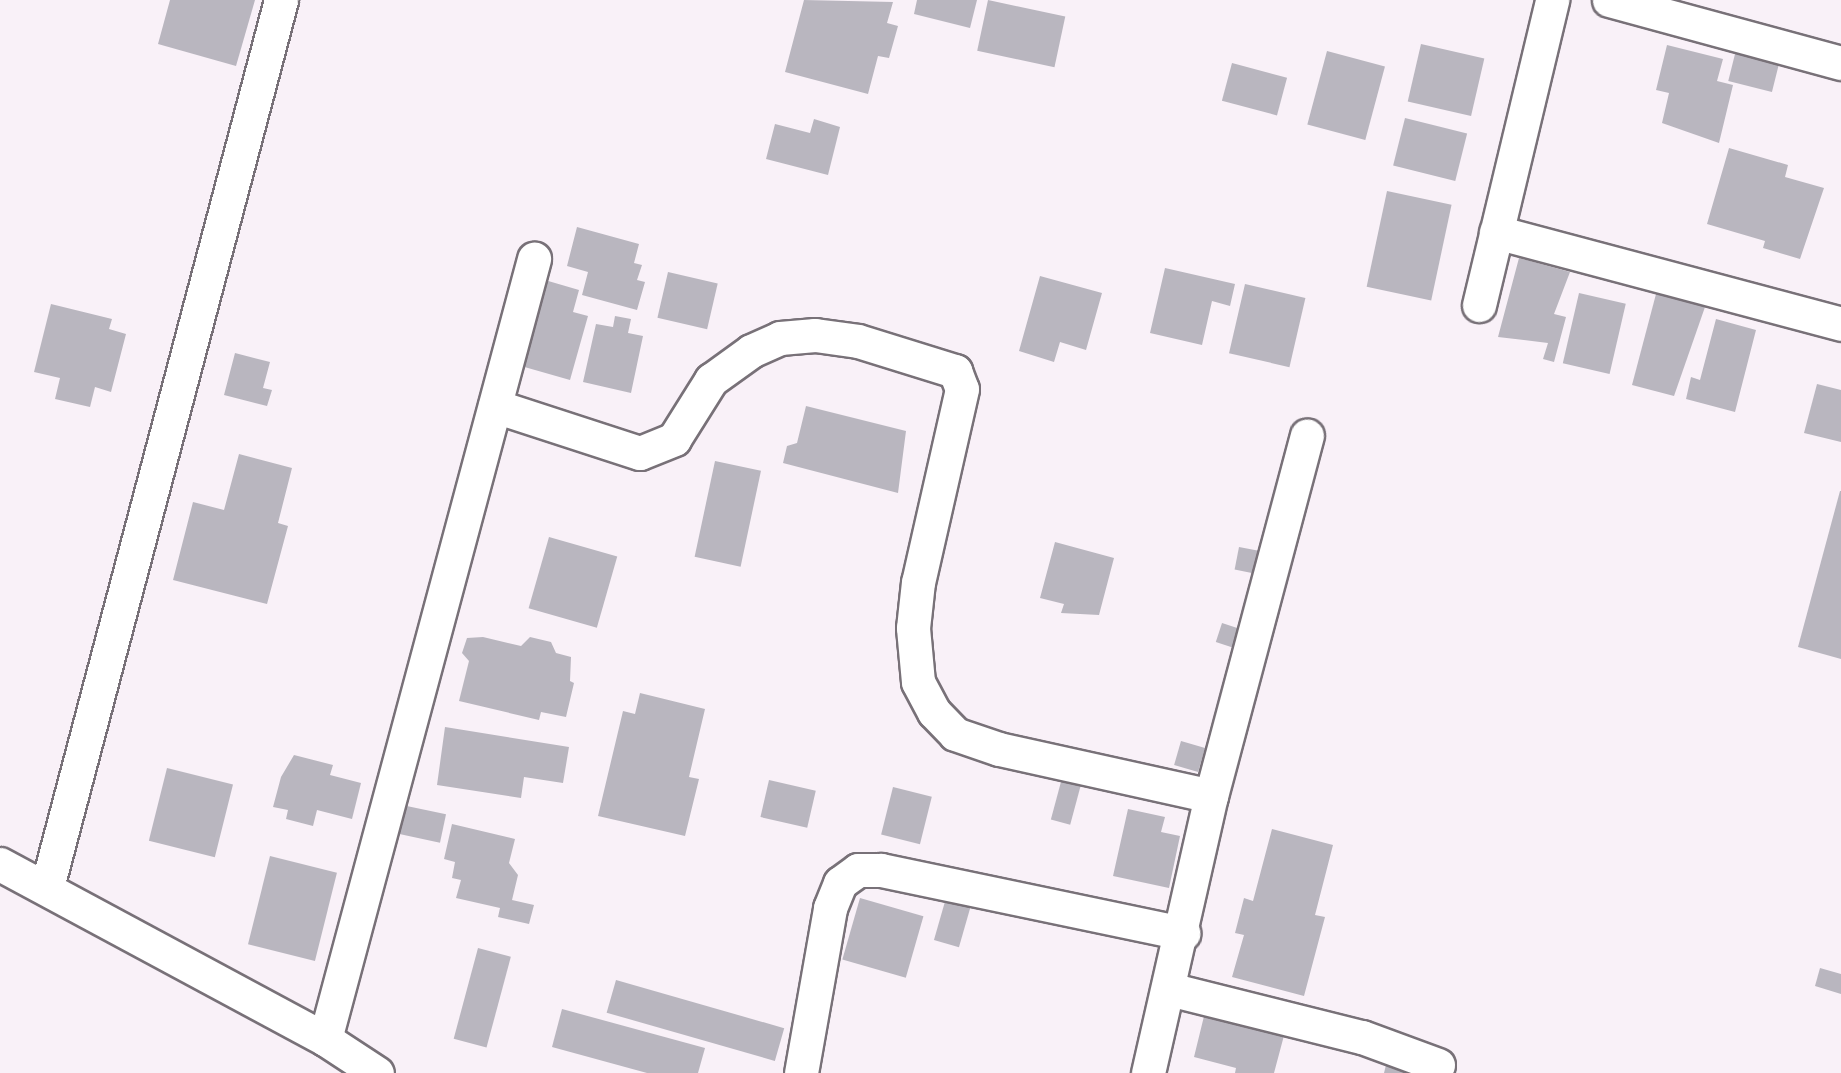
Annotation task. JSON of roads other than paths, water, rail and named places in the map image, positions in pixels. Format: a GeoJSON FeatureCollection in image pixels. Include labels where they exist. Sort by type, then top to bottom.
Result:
{"type":"FeatureCollection","features":[{"type":"Feature","properties":{"kind":"street"},"geometry":{"type":"LineString","coordinates":[[47,887],[281,0]]}},
{"type":"Feature","properties":{"kind":"street"},"geometry":{"type":"LineString","coordinates":[[1479,305],[1552,0]]}},
{"type":"Feature","properties":{"kind":"street"},"geometry":{"type":"LineString","coordinates":[[1609,0],[1841,63]]}},
{"type":"Feature","properties":{"kind":"street"},"geometry":{"type":"LineString","coordinates":[[1496,232],[1841,324]]}},
{"type":"Feature","properties":{"kind":"street"},"geometry":{"type":"LineString","coordinates":[[325,1039],[534,260]]}},
{"type":"Feature","properties":{"kind":"street"},"geometry":{"type":"LineString","coordinates":[[495,406],[640,453],[674,439],[711,380],[751,351],[780,338],[815,335],[858,341],[955,371],[962,390],[918,582],[914,628],[918,682],[934,712],[954,734],[999,748],[1211,796]]}},
{"type":"Feature","properties":{"kind":"street"},"geometry":{"type":"LineString","coordinates":[[1148,1073],[1183,933],[1211,796],[1306,436]]}},
{"type":"Feature","properties":{"kind":"street"},"geometry":{"type":"LineString","coordinates":[[0,864],[47,887],[325,1039],[376,1073]]}},
{"type":"Feature","properties":{"kind":"street"},"geometry":{"type":"LineString","coordinates":[[801,1073],[830,909],[840,883],[858,870],[881,870],[1183,933]]}},
{"type":"Feature","properties":{"kind":"street"},"geometry":{"type":"LineString","coordinates":[[1169,989],[1362,1037],[1438,1065]]}}]}
